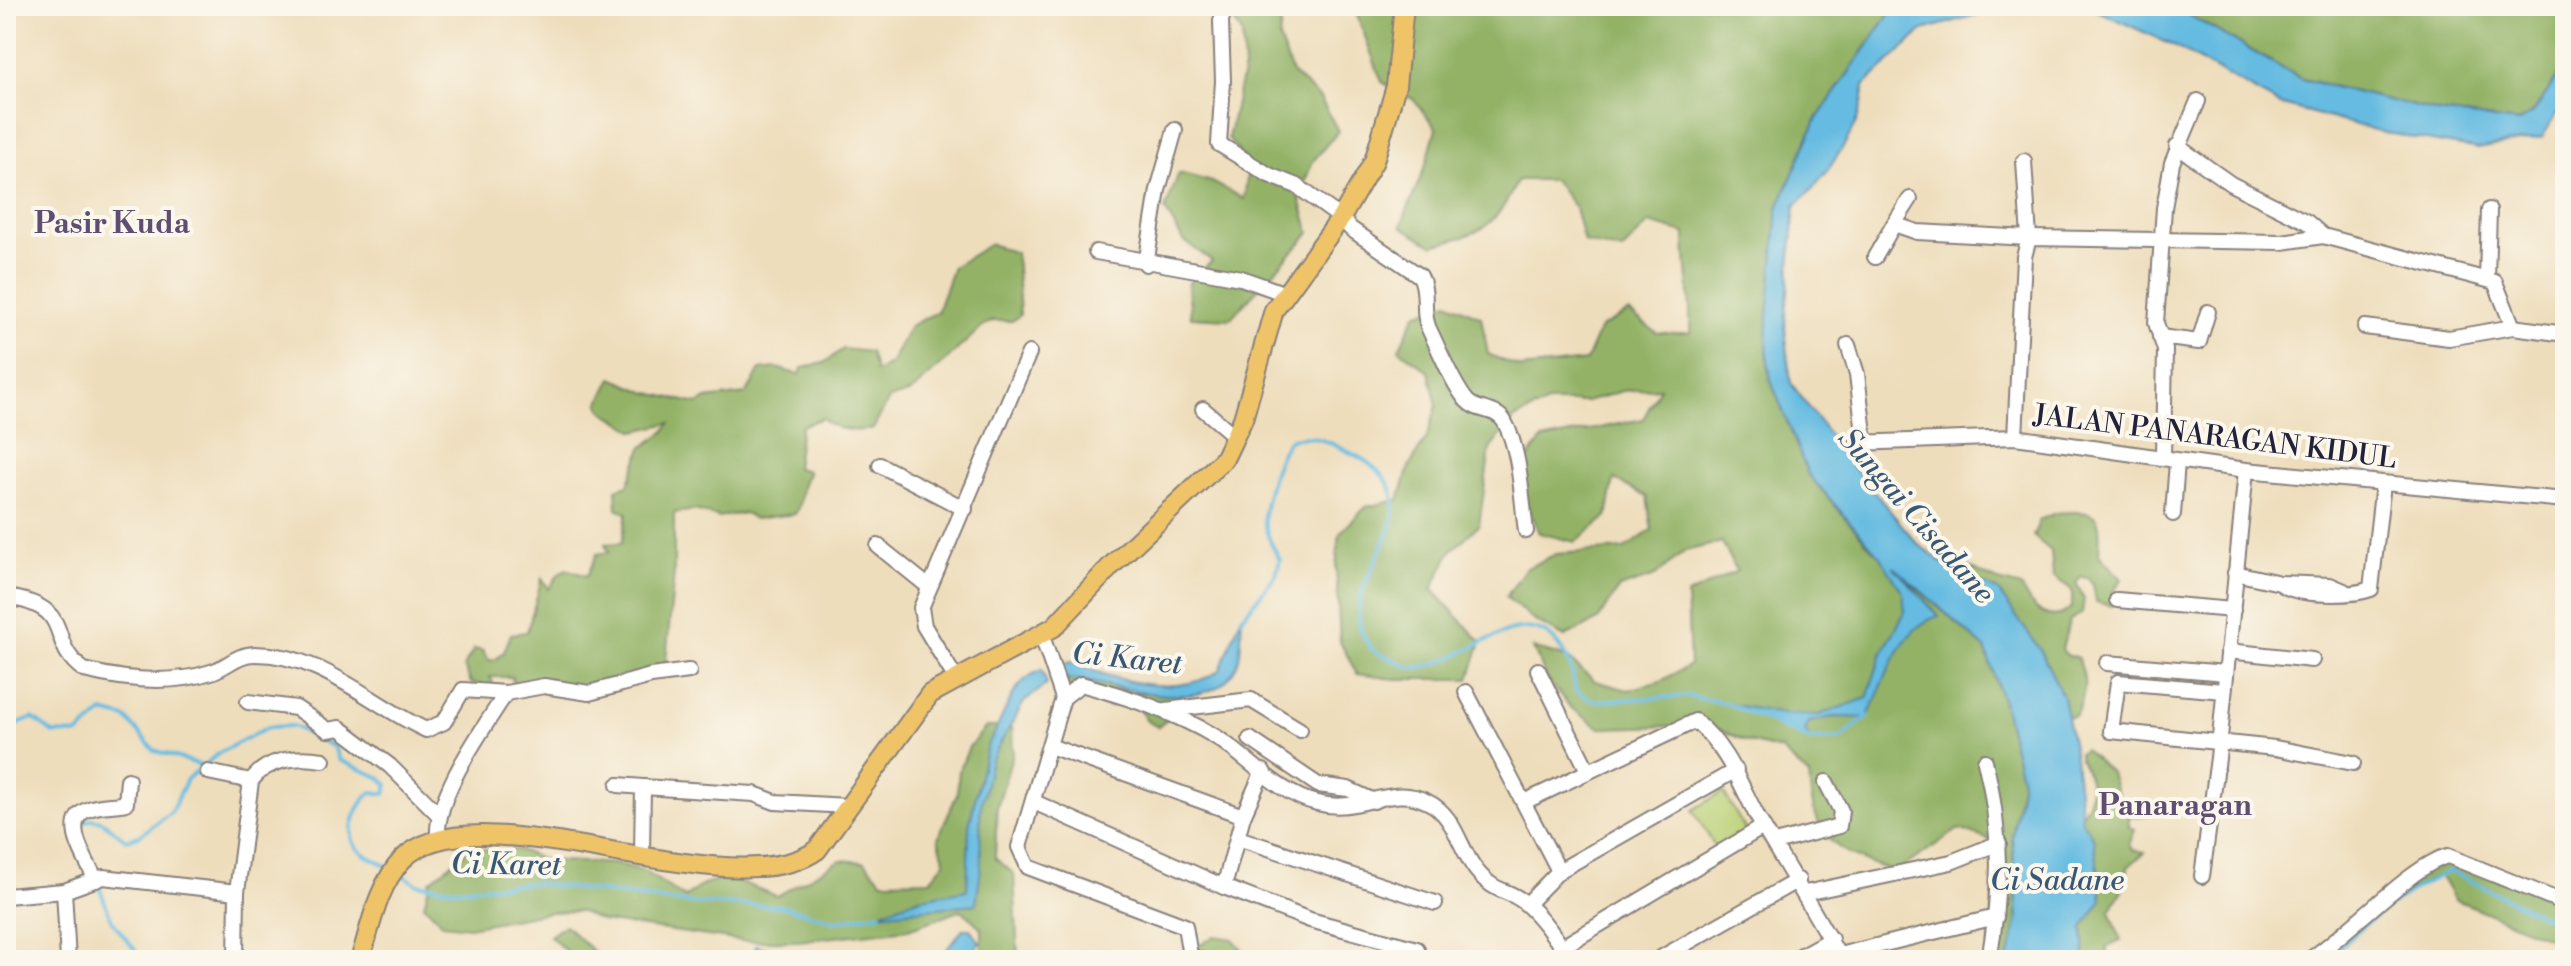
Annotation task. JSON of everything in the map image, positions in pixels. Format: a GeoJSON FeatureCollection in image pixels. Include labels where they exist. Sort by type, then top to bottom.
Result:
{"type":"FeatureCollection","features":[{"type":"Feature","properties":{"kind":"main road"},"geometry":{"type":"LineString","coordinates":[[360,960],[387,879],[403,860],[438,839],[531,840],[713,865],[779,867],[805,859],[817,850],[914,711],[930,694],[1042,636],[1068,614],[1120,557],[1210,477],[1236,437],[1268,325],[1283,293],[1341,218],[1374,161],[1390,115],[1402,52],[1404,6]]}},
{"type":"Feature","properties":{"kind":"street"},"geometry":{"type":"LineString","coordinates":[[1225,6],[1221,21],[1223,81],[1219,144],[1269,175],[1297,186],[1351,229],[1420,276],[1424,283],[1424,318],[1461,390],[1474,406],[1499,415],[1505,423],[1513,448],[1526,531]]}},
{"type":"Feature","properties":{"kind":"street"},"geometry":{"type":"LineString","coordinates":[[2173,514],[2165,350],[2156,323],[2168,179],[2177,146],[2198,101]]}},
{"type":"Feature","properties":{"kind":"street"},"geometry":{"type":"LineString","coordinates":[[1146,264],[1158,190],[1175,130]]}},
{"type":"Feature","properties":{"kind":"street"},"geometry":{"type":"LineString","coordinates":[[2177,146],[2231,184],[2307,222],[2323,236]]}},
{"type":"Feature","properties":{"kind":"street"},"geometry":{"type":"LineString","coordinates":[[2015,437],[2024,257],[2029,238],[2024,161]]}},
{"type":"Feature","properties":{"kind":"street"},"geometry":{"type":"LineString","coordinates":[[1875,257],[1910,199]]}},
{"type":"Feature","properties":{"kind":"street"},"geometry":{"type":"LineString","coordinates":[[2487,279],[2489,210]]}},
{"type":"Feature","properties":{"kind":"street"},"geometry":{"type":"LineString","coordinates":[[1894,224],[1917,232],[2029,238],[2282,242],[2323,236],[2487,279],[2499,287],[2513,327]]}},
{"type":"Feature","properties":{"kind":"street"},"geometry":{"type":"LineString","coordinates":[[1096,252],[1146,264],[1241,278],[1283,293]]}},
{"type":"Feature","properties":{"kind":"street"},"geometry":{"type":"LineString","coordinates":[[2160,337],[2199,342],[2208,312]]}},
{"type":"Feature","properties":{"kind":"street"},"geometry":{"type":"LineString","coordinates":[[2365,327],[2449,338],[2513,327],[2565,334]]}},
{"type":"Feature","properties":{"kind":"street","name":"JALAN PANARAGAN KIDUL"},"geometry":{"type":"LineString","coordinates":[[1848,345],[1857,374],[1861,443],[2015,437],[2246,470],[2565,500]]}},
{"type":"Feature","properties":{"kind":"street"},"geometry":{"type":"LineString","coordinates":[[956,679],[921,616],[929,587],[965,509],[1029,353]]}},
{"type":"Feature","properties":{"kind":"street"},"geometry":{"type":"LineString","coordinates":[[1203,409],[1236,437]]}},
{"type":"Feature","properties":{"kind":"street"},"geometry":{"type":"LineString","coordinates":[[880,465],[965,509]]}},
{"type":"Feature","properties":{"kind":"street"},"geometry":{"type":"LineString","coordinates":[[2202,876],[2219,744],[2246,470]]}},
{"type":"Feature","properties":{"kind":"street"},"geometry":{"type":"LineString","coordinates":[[2235,573],[2280,583],[2292,591],[2326,595],[2344,591],[2365,592],[2374,584],[2383,484]]}},
{"type":"Feature","properties":{"kind":"street"},"geometry":{"type":"LineString","coordinates":[[878,546],[929,587]]}},
{"type":"Feature","properties":{"kind":"street"},"geometry":{"type":"LineString","coordinates":[[6,597],[43,606],[57,624],[75,664],[98,674],[173,680],[214,671],[246,656],[279,658],[343,680],[426,730],[444,722],[463,690],[506,693],[544,686],[589,693],[651,676],[689,671]]}},
{"type":"Feature","properties":{"kind":"street"},"geometry":{"type":"LineString","coordinates":[[2117,600],[2233,610]]}},
{"type":"Feature","properties":{"kind":"street"},"geometry":{"type":"LineString","coordinates":[[1042,636],[1062,692],[1050,746],[1019,847],[1020,856],[1028,867],[1180,924],[1188,931],[1186,947],[1190,956],[1201,960]]}},
{"type":"Feature","properties":{"kind":"street"},"geometry":{"type":"LineString","coordinates":[[2228,651],[2312,660]]}},
{"type":"Feature","properties":{"kind":"street"},"geometry":{"type":"LineString","coordinates":[[2107,663],[2226,673]]}},
{"type":"Feature","properties":{"kind":"street"},"geometry":{"type":"LineString","coordinates":[[1538,670],[1588,771]]}},
{"type":"Feature","properties":{"kind":"street"},"geometry":{"type":"LineString","coordinates":[[2224,691],[2118,682],[2111,731],[2275,748],[2353,763]]}},
{"type":"Feature","properties":{"kind":"street"},"geometry":{"type":"LineString","coordinates":[[1062,692],[1081,684],[1163,710],[1216,738],[1286,789],[1312,802],[1348,807],[1404,794],[1439,808],[1474,867],[1494,889],[1527,904],[1566,954],[1763,827]]}},
{"type":"Feature","properties":{"kind":"street"},"geometry":{"type":"LineString","coordinates":[[1466,692],[1559,871]]}},
{"type":"Feature","properties":{"kind":"street"},"geometry":{"type":"LineString","coordinates":[[438,839],[438,814],[447,790],[506,693]]}},
{"type":"Feature","properties":{"kind":"street"},"geometry":{"type":"LineString","coordinates":[[1163,710],[1251,700],[1300,730]]}},
{"type":"Feature","properties":{"kind":"street"},"geometry":{"type":"LineString","coordinates":[[248,702],[296,708],[328,730],[340,728],[390,766],[438,814]]}},
{"type":"Feature","properties":{"kind":"street"},"geometry":{"type":"LineString","coordinates":[[1524,802],[1692,720],[1699,723],[1736,770],[1763,827],[1802,887],[1840,958],[1996,917]]}},
{"type":"Feature","properties":{"kind":"street"},"geometry":{"type":"LineString","coordinates":[[1250,739],[1318,785],[1348,789],[1374,801]]}},
{"type":"Feature","properties":{"kind":"street"},"geometry":{"type":"LineString","coordinates":[[1050,746],[1243,816]]}},
{"type":"Feature","properties":{"kind":"street"},"geometry":{"type":"LineString","coordinates":[[236,960],[237,892],[251,781],[259,773],[290,757],[323,760]]}},
{"type":"Feature","properties":{"kind":"street"},"geometry":{"type":"LineString","coordinates":[[1985,761],[1999,843],[1996,917],[1989,960]]}},
{"type":"Feature","properties":{"kind":"street"},"geometry":{"type":"LineString","coordinates":[[1527,904],[1559,871],[1736,770]]}},
{"type":"Feature","properties":{"kind":"street"},"geometry":{"type":"LineString","coordinates":[[1224,887],[1243,816],[1263,771]]}},
{"type":"Feature","properties":{"kind":"street"},"geometry":{"type":"LineString","coordinates":[[208,772],[251,781]]}},
{"type":"Feature","properties":{"kind":"street"},"geometry":{"type":"LineString","coordinates":[[106,878],[74,833],[80,814],[127,801],[128,780]]}},
{"type":"Feature","properties":{"kind":"street"},"geometry":{"type":"LineString","coordinates":[[1775,843],[1839,826],[1841,811],[1826,782]]}},
{"type":"Feature","properties":{"kind":"street"},"geometry":{"type":"LineString","coordinates":[[618,785],[754,794],[775,802],[848,806]]}},
{"type":"Feature","properties":{"kind":"street"},"geometry":{"type":"LineString","coordinates":[[642,855],[643,787]]}},
{"type":"Feature","properties":{"kind":"street"},"geometry":{"type":"LineString","coordinates":[[1034,802],[1224,887],[1310,920],[1417,949]]}},
{"type":"Feature","properties":{"kind":"street"},"geometry":{"type":"LineString","coordinates":[[1238,838],[1435,903]]}},
{"type":"Feature","properties":{"kind":"street"},"geometry":{"type":"LineString","coordinates":[[1657,960],[1802,887],[1951,862],[1999,843]]}},
{"type":"Feature","properties":{"kind":"street"},"geometry":{"type":"LineString","coordinates":[[2309,960],[2443,857],[2565,903]]}},
{"type":"Feature","properties":{"kind":"street"},"geometry":{"type":"LineString","coordinates":[[6,896],[64,891],[106,878],[237,892]]}},
{"type":"Feature","properties":{"kind":"street"},"geometry":{"type":"LineString","coordinates":[[64,891],[68,960]]}},
{"type":"Feature","properties":{"kind":"street"},"geometry":{"type":"LineString","coordinates":[[1793,960],[1831,939]]}},
{"type":"Feature","properties":{"kind":"green space"},"geometry":{"type":"Polygon","coordinates":[[[1223,6],[1283,6],[1279,38],[1292,73],[1320,98],[1338,131],[1313,161],[1299,196],[1310,233],[1230,319],[1191,317],[1188,284],[1212,261],[1183,240],[1165,210],[1179,173],[1212,182],[1244,199],[1249,166],[1228,138],[1244,68],[1242,33],[1223,6]]]}},
{"type":"Feature","properties":{"kind":"green space"},"geometry":{"type":"Polygon","coordinates":[[[1335,6],[1895,6],[1816,120],[1778,208],[1767,355],[1771,381],[1808,474],[1872,549],[1985,648],[2003,702],[2022,781],[2012,837],[2018,919],[2008,960],[1988,960],[1999,843],[1959,829],[1896,872],[1875,865],[1844,851],[1823,831],[1811,799],[1809,776],[1781,750],[1745,741],[1710,725],[1600,728],[1570,707],[1547,679],[1533,648],[1567,658],[1595,681],[1628,690],[1661,681],[1690,665],[1687,595],[1737,571],[1722,542],[1685,551],[1655,576],[1619,588],[1598,620],[1565,637],[1533,620],[1506,597],[1525,569],[1556,554],[1624,549],[1652,530],[1647,497],[1614,479],[1607,517],[1575,542],[1539,533],[1525,500],[1521,467],[1542,440],[1643,419],[1660,388],[1622,391],[1586,402],[1549,402],[1514,419],[1490,449],[1479,525],[1451,551],[1432,589],[1481,642],[1469,679],[1394,679],[1357,674],[1340,642],[1336,567],[1340,533],[1366,507],[1399,500],[1409,467],[1427,437],[1437,405],[1429,372],[1399,349],[1416,314],[1448,302],[1481,317],[1488,354],[1520,368],[1586,361],[1600,328],[1629,312],[1657,333],[1690,333],[1690,308],[1685,233],[1649,223],[1622,251],[1584,242],[1575,208],[1554,180],[1518,180],[1494,218],[1486,226],[1464,237],[1432,245],[1401,226],[1427,161],[1436,128],[1413,99],[1382,82],[1357,15],[1335,6]]]}},
{"type":"Feature","properties":{"kind":"green space"},"geometry":{"type":"Polygon","coordinates":[[[2173,6],[2565,6],[2565,66],[2535,110],[2519,122],[2438,112],[2302,79],[2173,6]]]}},
{"type":"Feature","properties":{"kind":"green space"},"geometry":{"type":"Polygon","coordinates":[[[990,244],[1016,253],[1020,315],[1012,321],[993,321],[984,325],[911,392],[889,399],[873,429],[846,430],[833,426],[823,418],[801,426],[796,468],[808,471],[808,474],[795,514],[754,519],[745,513],[718,517],[695,510],[674,513],[674,573],[665,671],[643,672],[586,686],[542,682],[513,685],[512,677],[490,677],[493,683],[489,686],[471,683],[464,666],[474,649],[483,651],[488,660],[495,660],[504,652],[511,634],[527,632],[542,578],[549,589],[566,569],[587,576],[597,554],[609,552],[605,544],[622,543],[627,513],[617,508],[616,489],[628,485],[642,448],[664,432],[670,423],[635,431],[603,411],[599,404],[612,378],[645,392],[698,404],[706,399],[746,394],[760,370],[777,368],[800,375],[802,368],[824,363],[843,349],[870,352],[876,372],[891,363],[910,326],[937,312],[953,267],[990,244]]]}},
{"type":"Feature","properties":{"kind":"green space"},"geometry":{"type":"Polygon","coordinates":[[[2081,512],[2095,517],[2099,530],[2099,555],[2122,579],[2113,592],[2111,606],[2096,602],[2093,584],[2088,578],[2081,577],[2076,583],[2084,598],[2082,613],[2069,621],[2062,650],[2068,656],[2077,657],[2084,686],[2075,716],[2068,717],[1961,580],[1960,571],[1968,567],[1998,581],[2022,587],[2030,602],[2042,613],[2064,613],[2072,607],[2072,590],[2053,576],[2051,551],[2033,536],[2040,520],[2055,513],[2081,512]]]}},
{"type":"Feature","properties":{"kind":"green space"},"geometry":{"type":"Polygon","coordinates":[[[1066,679],[1085,679],[1130,693],[1180,693],[1174,714],[1158,727],[1147,721],[1137,705],[1123,701],[1110,707],[1070,694],[1066,679]]]}},
{"type":"Feature","properties":{"kind":"green space"},"geometry":{"type":"Polygon","coordinates":[[[986,727],[1012,727],[1013,753],[997,807],[995,858],[1014,874],[1018,960],[978,960],[982,953],[982,929],[962,910],[908,929],[798,941],[743,941],[602,921],[579,911],[550,912],[469,927],[443,924],[424,905],[430,881],[470,849],[520,850],[544,860],[618,864],[644,871],[685,898],[697,888],[719,880],[740,882],[777,896],[840,860],[865,862],[882,881],[930,880],[945,862],[938,838],[957,794],[959,771],[969,747],[986,727]]]}},
{"type":"Feature","properties":{"kind":"green space"},"geometry":{"type":"Polygon","coordinates":[[[2084,749],[2111,773],[2121,804],[2154,806],[2163,813],[2129,817],[2129,827],[2135,830],[2129,845],[2133,850],[2145,852],[2128,867],[2126,883],[2110,911],[2121,941],[2106,947],[2109,960],[2078,960],[2084,944],[2077,819],[2090,797],[2090,783],[2079,753],[2084,749]]]}},
{"type":"Feature","properties":{"kind":"green space"},"geometry":{"type":"Polygon","coordinates":[[[1723,792],[1747,832],[1717,850],[1693,810],[1723,792]]]}},
{"type":"Feature","properties":{"kind":"green space"},"geometry":{"type":"Polygon","coordinates":[[[2439,858],[2565,903],[2565,945],[2454,899],[2440,875],[2395,901],[2335,952],[2307,960],[2439,858]]]}},
{"type":"Feature","properties":{"kind":"green space"},"geometry":{"type":"Polygon","coordinates":[[[565,925],[602,960],[559,960],[573,958],[550,936],[565,925]]]}},
{"type":"Feature","properties":{"kind":"green space"},"geometry":{"type":"Polygon","coordinates":[[[1215,936],[1233,939],[1245,953],[1242,960],[1192,960],[1200,945],[1215,936]]]}},
{"type":"Feature","properties":{"kind":"water","name":"Ci Sadane"},"geometry":{"type":"Polygon","coordinates":[[[1895,6],[2019,6],[2001,8],[1923,30],[1864,86],[1858,117],[1850,134],[1829,168],[1795,206],[1785,328],[1791,383],[1852,466],[1918,544],[1948,567],[1998,591],[2041,651],[2063,697],[2075,757],[2082,821],[2094,839],[2102,900],[2083,927],[2085,960],[2008,960],[2018,919],[2012,837],[2022,781],[2003,702],[1985,648],[1893,566],[1939,616],[1925,622],[1903,644],[1867,718],[1833,717],[1809,722],[1805,731],[1811,740],[1729,704],[1784,714],[1819,715],[1867,698],[1881,655],[1905,612],[1903,593],[1879,555],[1808,474],[1771,381],[1767,353],[1778,208],[1816,120],[1895,6]]]}},
{"type":"Feature","properties":{"kind":"water"},"geometry":{"type":"Polygon","coordinates":[[[2087,6],[2173,6],[2301,79],[2438,112],[2519,122],[2535,110],[2565,66],[2565,102],[2542,137],[2478,149],[2386,133],[2279,104],[2172,45],[2087,6]]]}},
{"type":"Feature","properties":{"kind":"water"},"geometry":{"type":"Polygon","coordinates":[[[1242,615],[1239,658],[1228,679],[1210,691],[1186,695],[1160,694],[1061,679],[1056,667],[1070,662],[1106,675],[1146,684],[1185,684],[1203,679],[1220,670],[1242,615]]]}},
{"type":"Feature","properties":{"kind":"water"},"geometry":{"type":"Polygon","coordinates":[[[1042,670],[1047,684],[1024,702],[991,760],[980,811],[981,868],[976,904],[877,914],[920,898],[967,890],[969,826],[987,745],[1014,692],[1021,683],[1042,670]]]}},
{"type":"Feature","properties":{"kind":"water"},"geometry":{"type":"Polygon","coordinates":[[[963,929],[970,929],[980,942],[966,960],[946,960],[947,949],[963,929]]]}},
{"type":"Feature","properties":{"kind":"water"},"geometry":{"type":"Polygon","coordinates":[[[756,945],[808,960],[753,960],[756,945]]]}},
{"type":"Feature","properties":{"kind":"waterway","name":"Ci Karet"},"geometry":{"type":"LineString","coordinates":[[1241,619],[1276,575],[1280,560],[1264,521],[1277,463],[1292,439],[1315,438],[1349,452],[1381,474],[1394,497],[1392,521],[1361,598],[1359,624],[1372,649],[1379,654],[1410,667],[1429,665],[1489,639],[1527,628],[1544,632],[1559,646],[1570,666],[1575,690],[1593,701],[1689,696],[1729,704],[1811,740],[1841,738],[1868,716]]}},
{"type":"Feature","properties":{"kind":"waterway"},"geometry":{"type":"LineString","coordinates":[[6,729],[33,718],[53,733],[78,734],[103,712],[126,718],[154,750],[203,766]]}},
{"type":"Feature","properties":{"kind":"waterway"},"geometry":{"type":"LineString","coordinates":[[81,824],[91,819],[102,821],[126,840],[139,836],[171,812],[187,779],[219,753],[268,727],[293,726],[334,747],[339,760],[381,778],[388,785],[385,794],[372,792],[362,803],[354,818],[352,834],[360,851],[390,867]]}},
{"type":"Feature","properties":{"kind":"waterway"},"geometry":{"type":"LineString","coordinates":[[2321,960],[2399,899],[2451,871],[2565,927]]}},
{"type":"Feature","properties":{"kind":"waterway","name":"Ci Karet"},"geometry":{"type":"LineString","coordinates":[[398,872],[417,884],[454,889],[535,883],[687,903],[781,906],[836,921],[881,913]]}},
{"type":"Feature","properties":{"kind":"waterway"},"geometry":{"type":"LineString","coordinates":[[98,884],[112,921],[143,960]]}},
{"type":"Feature","properties":{"kind":"district","name":"Pasir Kuda"},"geometry":{"type":"Point","coordinates":[112,224]}},
{"type":"Feature","properties":{"kind":"district","name":"Panaragan"},"geometry":{"type":"Point","coordinates":[2175,806]}},
{"type":"Feature","properties":{"kind":"water label","name":"Sungai Cisadane"},"geometry":{"type":"Point","coordinates":[1916,516]}}]}
